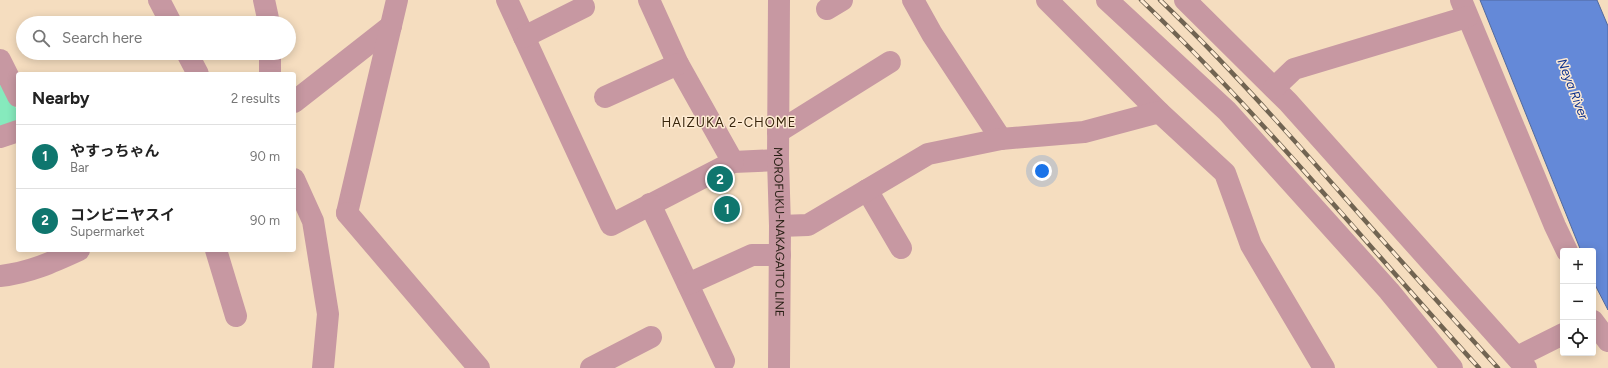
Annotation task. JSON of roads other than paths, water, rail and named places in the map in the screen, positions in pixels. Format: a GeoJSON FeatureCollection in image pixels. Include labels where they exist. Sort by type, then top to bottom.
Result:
{"type":"FeatureCollection","features":[{"type":"Feature","properties":{"kind":"street"},"geometry":{"type":"LineString","coordinates":[[159,0],[167,16]]}},
{"type":"Feature","properties":{"kind":"street"},"geometry":{"type":"LineString","coordinates":[[264,0],[267,16]]}},
{"type":"Feature","properties":{"kind":"street"},"geometry":{"type":"LineString","coordinates":[[347,213],[397,0]]}},
{"type":"Feature","properties":{"kind":"street"},"geometry":{"type":"LineString","coordinates":[[507,0],[612,225],[733,162],[778,160]]}},
{"type":"Feature","properties":{"kind":"street"},"geometry":{"type":"LineString","coordinates":[[649,0],[678,64],[733,162]]}},
{"type":"Feature","properties":{"kind":"street","name":"MOROFUKU-NAKAGAITO LINE"},"geometry":{"type":"LineString","coordinates":[[779,0],[779,368]]}},
{"type":"Feature","properties":{"kind":"street"},"geometry":{"type":"LineString","coordinates":[[913,0],[932,34],[1001,139]]}},
{"type":"Feature","properties":{"kind":"street"},"geometry":{"type":"LineString","coordinates":[[1046,0],[1159,112],[1225,173],[1251,245],[1324,368]]}},
{"type":"Feature","properties":{"kind":"street"},"geometry":{"type":"LineString","coordinates":[[1107,0],[1227,111],[1389,291],[1452,368]]}},
{"type":"Feature","properties":{"kind":"street"},"geometry":{"type":"LineString","coordinates":[[524,37],[591,3]]}},
{"type":"Feature","properties":{"kind":"street"},"geometry":{"type":"LineString","coordinates":[[1199,4],[1521,363],[1560,336]]}},
{"type":"Feature","properties":{"kind":"street"},"geometry":{"type":"LineString","coordinates":[[1274,88],[1294,69],[1464,8],[1552,219],[1566,248]]}},
{"type":"Feature","properties":{"kind":"street"},"geometry":{"type":"LineString","coordinates":[[296,100],[390,26]]}},
{"type":"Feature","properties":{"kind":"street"},"geometry":{"type":"LineString","coordinates":[[0,60],[16,92]]}},
{"type":"Feature","properties":{"kind":"street"},"geometry":{"type":"LineString","coordinates":[[191,60],[197,72]]}},
{"type":"Feature","properties":{"kind":"street"},"geometry":{"type":"LineString","coordinates":[[270,60],[270,72]]}},
{"type":"Feature","properties":{"kind":"street"},"geometry":{"type":"LineString","coordinates":[[778,132],[890,62]]}},
{"type":"Feature","properties":{"kind":"street"},"geometry":{"type":"LineString","coordinates":[[605,97],[678,64]]}},
{"type":"Feature","properties":{"kind":"street"},"geometry":{"type":"LineString","coordinates":[[780,226],[808,225],[928,154],[1001,139],[1084,132],[1159,112]]}},
{"type":"Feature","properties":{"kind":"street"},"geometry":{"type":"LineString","coordinates":[[0,137],[16,132]]}},
{"type":"Feature","properties":{"kind":"street"},"geometry":{"type":"LineString","coordinates":[[296,183],[313,220],[328,314],[323,368]]}},
{"type":"Feature","properties":{"kind":"street"},"geometry":{"type":"LineString","coordinates":[[868,190],[901,248]]}},
{"type":"Feature","properties":{"kind":"street"},"geometry":{"type":"LineString","coordinates":[[650,204],[724,361]]}},
{"type":"Feature","properties":{"kind":"street"},"geometry":{"type":"LineString","coordinates":[[313,220],[347,213]]}},
{"type":"Feature","properties":{"kind":"street"},"geometry":{"type":"LineString","coordinates":[[347,213],[479,368]]}},
{"type":"Feature","properties":{"kind":"street"},"geometry":{"type":"LineString","coordinates":[[0,276],[16,274],[45,266],[75,252]]}},
{"type":"Feature","properties":{"kind":"street"},"geometry":{"type":"LineString","coordinates":[[217,252],[236,316]]}},
{"type":"Feature","properties":{"kind":"street"},"geometry":{"type":"LineString","coordinates":[[688,284],[752,255],[780,255]]}},
{"type":"Feature","properties":{"kind":"street"},"geometry":{"type":"LineString","coordinates":[[1596,325],[1608,341]]}},
{"type":"Feature","properties":{"kind":"street"},"geometry":{"type":"LineString","coordinates":[[601,366],[651,337]]}},
{"type":"Feature","properties":{"kind":"water","name":"Neya River"},"geometry":{"type":"Polygon","coordinates":[[[1480,0],[1597,0],[1608,26],[1608,310],[1596,287],[1596,248],[1580,248],[1480,0]]]}},
{"type":"Feature","properties":{"kind":"railway"},"geometry":{"type":"LineString","coordinates":[[1141,0],[1229,89],[1479,368]]}},
{"type":"Feature","properties":{"kind":"railway"},"geometry":{"type":"LineString","coordinates":[[1160,0],[1208,48],[1301,148],[1498,368]]}},
{"type":"Feature","properties":{"kind":"place","name":"コンビニヤスイ"},"geometry":{"type":"Point","coordinates":[720,179]}},
{"type":"Feature","properties":{"kind":"place","name":"やすっちゃん"},"geometry":{"type":"Point","coordinates":[727,209]}},
{"type":"Feature","properties":{"kind":"district","name":"HAIZUKA 2-CHOME"},"geometry":{"type":"Point","coordinates":[729,122]}}]}
